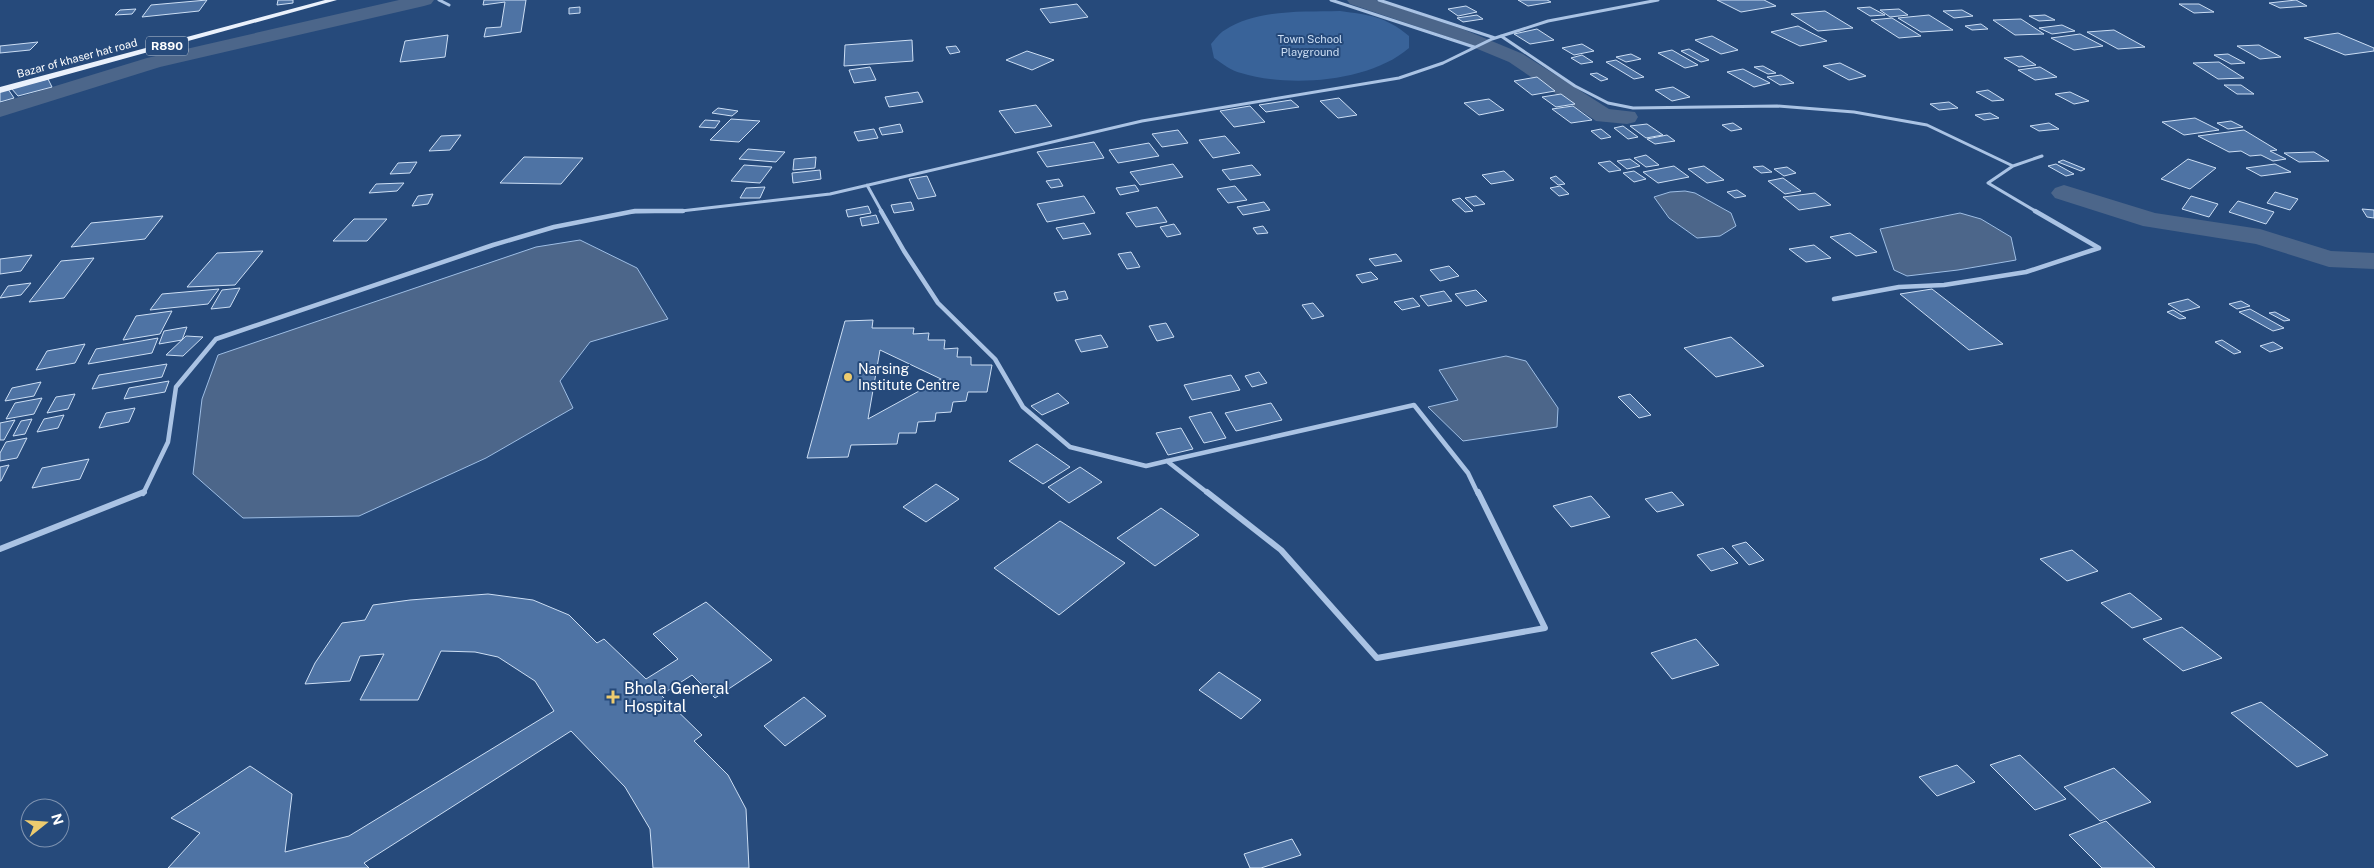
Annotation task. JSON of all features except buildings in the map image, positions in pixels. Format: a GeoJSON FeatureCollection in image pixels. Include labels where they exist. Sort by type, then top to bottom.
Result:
{"type":"FeatureCollection","features":[{"type":"Feature","properties":{"kind":"main road","name":"Bazar of khaser hat road"},"geometry":{"type":"LineString","coordinates":[[0,90],[333,0]]}},
{"type":"Feature","properties":{"kind":"street"},"geometry":{"type":"LineString","coordinates":[[439,0],[449,5]]}},
{"type":"Feature","properties":{"kind":"street"},"geometry":{"type":"LineString","coordinates":[[1331,0],[1472,48]]}},
{"type":"Feature","properties":{"kind":"street"},"geometry":{"type":"LineString","coordinates":[[1379,0],[1494,39]]}},
{"type":"Feature","properties":{"kind":"street"},"geometry":{"type":"LineString","coordinates":[[0,549],[143,494],[168,442],[176,387],[216,339],[554,227],[635,211],[681,211],[830,194],[1142,121],[1399,78],[1443,62],[1501,36],[1548,21],[1658,0]]}},
{"type":"Feature","properties":{"kind":"street"},"geometry":{"type":"LineString","coordinates":[[1501,36],[1576,86],[1608,103],[1633,108],[1777,106],[1854,112],[1927,125],[2013,166]]}},
{"type":"Feature","properties":{"kind":"street"},"geometry":{"type":"LineString","coordinates":[[1834,299],[1899,287],[1944,286],[2026,272],[2099,248],[1988,183],[2013,166],[2042,156]]}},
{"type":"Feature","properties":{"kind":"street"},"geometry":{"type":"LineString","coordinates":[[867,185],[904,251],[938,303],[995,359],[1023,407],[1070,446],[1146,466],[1167,461],[1414,405],[1468,473],[1545,628],[1376,658],[1281,550],[1167,461]]}},
{"type":"Feature","properties":{"kind":"green space","name":"Town School Playground"},"geometry":{"type":"Polygon","coordinates":[[[1340,11],[1368,15],[1392,24],[1409,36],[1409,48],[1393,59],[1351,75],[1305,81],[1260,78],[1230,69],[1214,58],[1211,44],[1219,35],[1238,23],[1251,18],[1280,13],[1340,11]]]}},
{"type":"Feature","properties":{"kind":"shaded area"},"geometry":{"type":"Polygon","coordinates":[[[1685,191],[1695,193],[1731,213],[1736,226],[1720,236],[1697,238],[1669,218],[1654,197],[1670,192],[1685,191]]]}},
{"type":"Feature","properties":{"kind":"shaded area"},"geometry":{"type":"Polygon","coordinates":[[[1960,213],[1981,219],[2011,237],[2016,260],[1907,276],[1894,270],[1880,229],[1960,213]]]}},
{"type":"Feature","properties":{"kind":"shaded area"},"geometry":{"type":"Polygon","coordinates":[[[580,240],[637,268],[668,319],[590,342],[560,381],[573,408],[486,458],[359,516],[243,518],[193,474],[202,399],[218,355],[536,247],[580,240]]]}},
{"type":"Feature","properties":{"kind":"shaded area"},"geometry":{"type":"Polygon","coordinates":[[[1506,356],[1526,361],[1558,408],[1557,427],[1463,441],[1428,407],[1458,400],[1439,370],[1506,356]]]}},
{"type":"Feature","properties":{"kind":"waterway"},"geometry":{"type":"LineString","coordinates":[[0,110],[154,62],[424,0]]}},
{"type":"Feature","properties":{"kind":"waterway"},"geometry":{"type":"LineString","coordinates":[[1357,0],[1458,34],[1516,58],[1604,116],[1627,117]]}},
{"type":"Feature","properties":{"kind":"waterway"},"geometry":{"type":"LineString","coordinates":[[2064,193],[2152,220],[2260,237],[2329,259],[2374,261]]}},
{"type":"Feature","properties":{"kind":"place","name":"Narsing Institute Centre"},"geometry":{"type":"Point","coordinates":[848,377]}},
{"type":"Feature","properties":{"kind":"place","name":"Bhola General Hospital"},"geometry":{"type":"Point","coordinates":[613,697]}}]}
